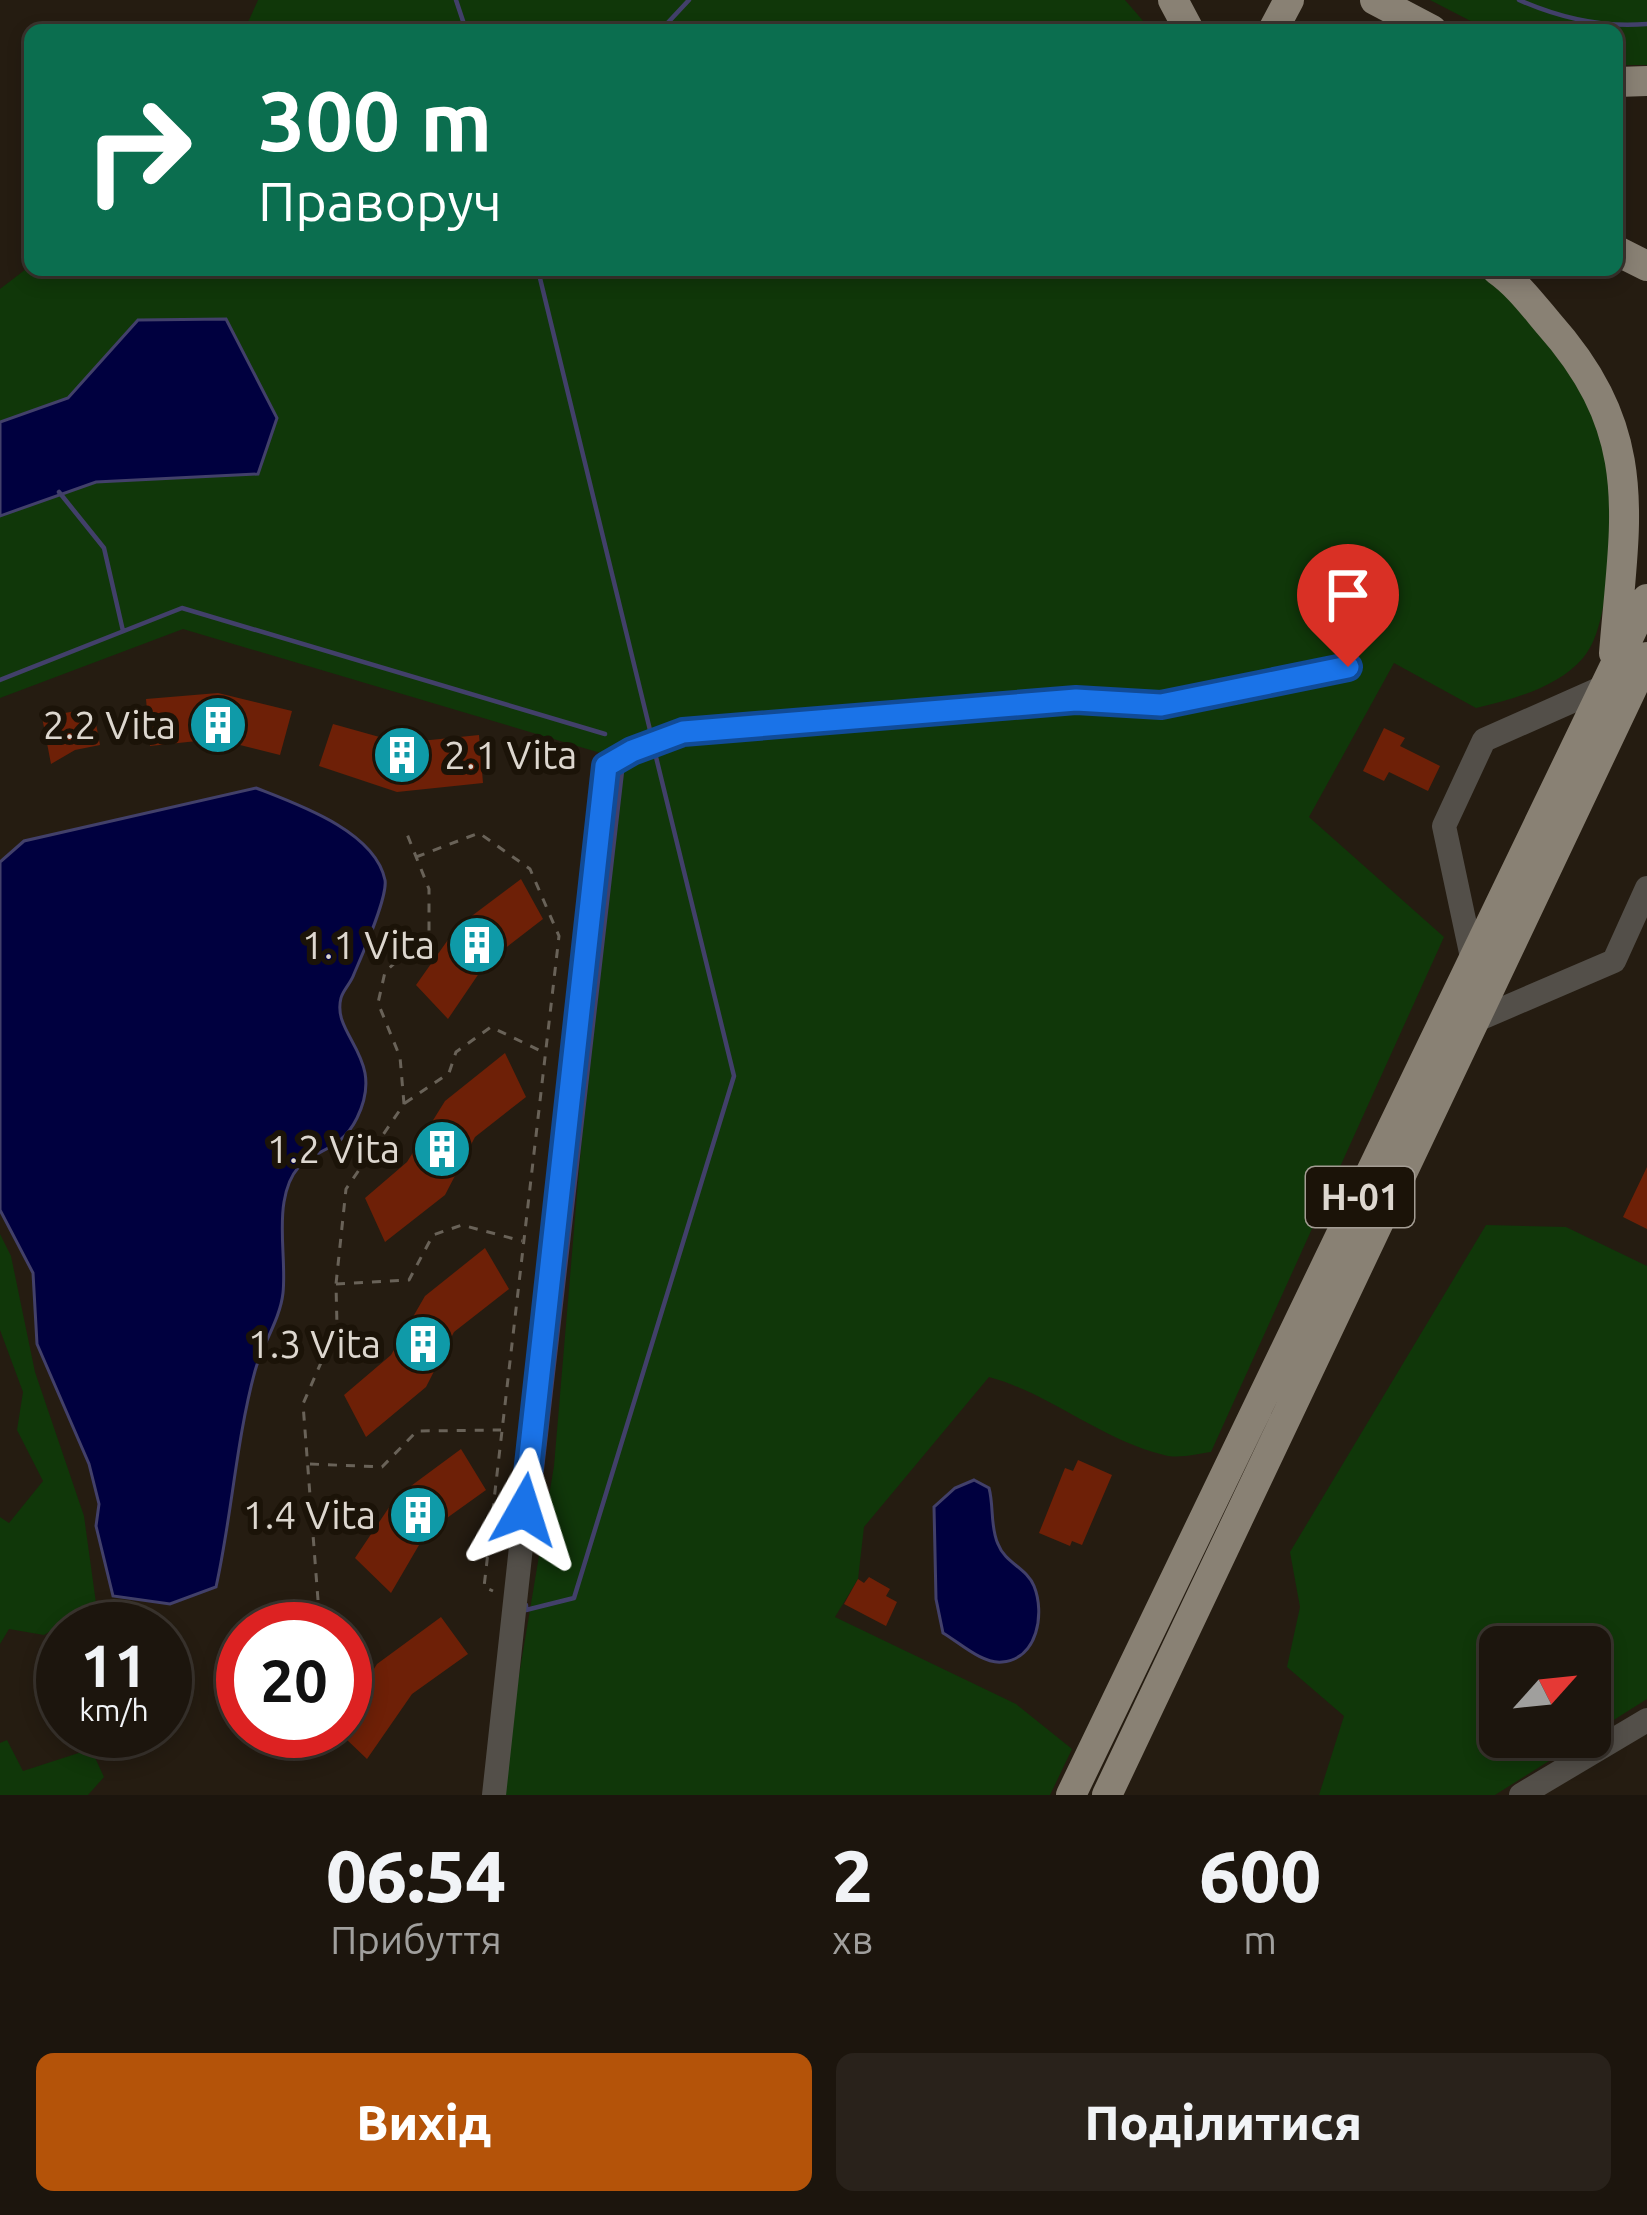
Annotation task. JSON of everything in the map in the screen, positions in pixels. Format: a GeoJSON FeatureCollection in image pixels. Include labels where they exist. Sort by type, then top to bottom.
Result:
{"type":"FeatureCollection","features":[{"type":"Feature","properties":{"kind":"main road"},"geometry":{"type":"LineString","coordinates":[[1375,0],[1421,24]]}},
{"type":"Feature","properties":{"kind":"main road"},"geometry":{"type":"LineString","coordinates":[[1503,276],[1572,349],[1605,403],[1622,457],[1624,526],[1609,678]]}},
{"type":"Feature","properties":{"kind":"main road","name":"Н-01"},"geometry":{"type":"LineString","coordinates":[[1072,1795],[1647,599]]}},
{"type":"Feature","properties":{"kind":"main road","name":"Н-01"},"geometry":{"type":"LineString","coordinates":[[1107,1795],[1647,657]]}},
{"type":"Feature","properties":{"kind":"street"},"geometry":{"type":"LineString","coordinates":[[494,1795],[606,766],[683,732],[1076,700],[1161,705],[1348,667]]}},
{"type":"Feature","properties":{"kind":"street"},"geometry":{"type":"LineString","coordinates":[[1473,962],[1444,826],[1484,740],[1609,678]]}},
{"type":"Feature","properties":{"kind":"street"},"geometry":{"type":"LineString","coordinates":[[1472,1022],[1614,961],[1647,888]]}},
{"type":"Feature","properties":{"kind":"street"},"geometry":{"type":"LineString","coordinates":[[1130,1795],[1135,1748],[1149,1707]]}},
{"type":"Feature","properties":{"kind":"street"},"geometry":{"type":"LineString","coordinates":[[1521,1795],[1647,1720]]}},
{"type":"Feature","properties":{"kind":"path"},"geometry":{"type":"LineString","coordinates":[[404,1104],[400,1057],[378,1003],[385,972],[429,931],[429,889],[405,829]]}},
{"type":"Feature","properties":{"kind":"path"},"geometry":{"type":"LineString","coordinates":[[416,857],[479,833],[530,869],[559,936],[484,1587],[514,1601]]}},
{"type":"Feature","properties":{"kind":"path"},"geometry":{"type":"LineString","coordinates":[[318,1600],[303,1404],[337,1326],[336,1284],[346,1189],[404,1104],[449,1073],[456,1052],[491,1027],[546,1053]]}},
{"type":"Feature","properties":{"kind":"path"},"geometry":{"type":"LineString","coordinates":[[336,1284],[409,1280],[434,1235],[462,1225],[524,1241]]}},
{"type":"Feature","properties":{"kind":"path"},"geometry":{"type":"LineString","coordinates":[[308,1464],[382,1467],[417,1431],[502,1430]]}},
{"type":"Feature","properties":{"kind":"green space"},"geometry":{"type":"Polygon","coordinates":[[[258,0],[1125,0],[1146,24],[245,24],[258,0]]]}},
{"type":"Feature","properties":{"kind":"green space"},"geometry":{"type":"Polygon","coordinates":[[[1430,0],[1647,0],[1647,65],[1623,65],[1623,24],[1476,24],[1430,0]]]}},
{"type":"Feature","properties":{"kind":"green space"},"geometry":{"type":"Polygon","coordinates":[[[24,271],[24,276],[1481,276],[1520,308],[1561,356],[1592,411],[1609,470],[1610,545],[1598,628],[1583,658],[1561,677],[1476,708],[1394,663],[1309,817],[1444,937],[1211,1452],[1175,1456],[1141,1448],[1034,1394],[989,1377],[864,1527],[858,1579],[835,1617],[1016,1704],[1072,1749],[1050,1795],[499,1795],[554,1466],[614,757],[183,629],[0,698],[0,289],[24,271]]]}},
{"type":"Feature","properties":{"kind":"green space"},"geometry":{"type":"Polygon","coordinates":[[[1486,1225],[1566,1227],[1647,1266],[1647,1699],[1611,1722],[1611,1626],[1479,1626],[1479,1758],[1554,1758],[1495,1795],[1319,1795],[1344,1716],[1287,1667],[1300,1607],[1290,1552],[1486,1225]]]}},
{"type":"Feature","properties":{"kind":"green space"},"geometry":{"type":"Polygon","coordinates":[[[0,1234],[11,1256],[35,1372],[84,1516],[96,1602],[36,1602],[36,1634],[9,1629],[0,1644],[0,1517],[9,1523],[43,1481],[17,1430],[23,1392],[0,1330],[0,1234]]]}},
{"type":"Feature","properties":{"kind":"green space"},"geometry":{"type":"Polygon","coordinates":[[[7,1740],[23,1771],[63,1758],[95,1758],[104,1777],[88,1795],[0,1795],[0,1743],[7,1740]]]}},
{"type":"Feature","properties":{"kind":"shaded area"},"geometry":{"type":"Polygon","coordinates":[[[226,319],[277,418],[258,474],[96,482],[0,516],[0,422],[68,398],[138,320],[226,319]]]}},
{"type":"Feature","properties":{"kind":"shaded area"},"geometry":{"type":"Polygon","coordinates":[[[256,788],[312,811],[351,834],[378,863],[385,880],[374,926],[341,998],[340,1012],[366,1079],[365,1097],[348,1133],[305,1161],[289,1183],[283,1213],[281,1303],[249,1397],[216,1587],[175,1602],[113,1596],[96,1526],[99,1504],[89,1464],[37,1344],[33,1273],[0,1210],[0,862],[24,841],[256,788]]]}},
{"type":"Feature","properties":{"kind":"shaded area"},"geometry":{"type":"Polygon","coordinates":[[[974,1480],[989,1488],[1001,1551],[1031,1580],[1039,1609],[1031,1644],[1024,1653],[1002,1662],[979,1656],[943,1633],[936,1599],[934,1507],[955,1488],[974,1480]]]}},
{"type":"Feature","properties":{"kind":"building","name":"2.2 Vita"},"geometry":{"type":"Polygon","coordinates":[[[218,693],[292,711],[280,755],[216,739],[150,746],[146,699],[218,693]]]}},
{"type":"Feature","properties":{"kind":"building"},"geometry":{"type":"Polygon","coordinates":[[[93,708],[100,745],[75,750],[51,764],[42,717],[93,708]]]}},
{"type":"Feature","properties":{"kind":"building","name":"2.1 Vita"},"geometry":{"type":"Polygon","coordinates":[[[333,724],[401,743],[479,735],[483,783],[397,792],[319,766],[333,724]]]}},
{"type":"Feature","properties":{"kind":"building"},"geometry":{"type":"Polygon","coordinates":[[[1384,728],[1405,738],[1400,746],[1440,766],[1428,791],[1389,772],[1384,781],[1363,771],[1384,728]]]}},
{"type":"Feature","properties":{"kind":"building","name":"1.1 Vita"},"geometry":{"type":"Polygon","coordinates":[[[521,879],[543,919],[486,963],[448,1019],[416,985],[457,927],[521,879]]]}},
{"type":"Feature","properties":{"kind":"building","name":"1.2 Vita"},"geometry":{"type":"Polygon","coordinates":[[[505,1053],[526,1097],[475,1137],[445,1195],[385,1242],[365,1198],[407,1162],[445,1101],[505,1053]]]}},
{"type":"Feature","properties":{"kind":"building"},"geometry":{"type":"Polygon","coordinates":[[[1647,1167],[1647,1229],[1623,1217],[1647,1167]]]}},
{"type":"Feature","properties":{"kind":"building","name":"1.3 Vita"},"geometry":{"type":"Polygon","coordinates":[[[485,1248],[509,1289],[454,1332],[426,1387],[366,1437],[344,1395],[391,1355],[425,1296],[485,1248]]]}},
{"type":"Feature","properties":{"kind":"building","name":"1.4 Vita"},"geometry":{"type":"Polygon","coordinates":[[[461,1449],[486,1490],[426,1533],[391,1593],[355,1558],[396,1497],[461,1449]]]}},
{"type":"Feature","properties":{"kind":"building"},"geometry":{"type":"Polygon","coordinates":[[[1078,1460],[1112,1475],[1082,1545],[1072,1541],[1070,1546],[1039,1533],[1065,1468],[1073,1471],[1078,1460]]]}},
{"type":"Feature","properties":{"kind":"building"},"geometry":{"type":"Polygon","coordinates":[[[869,1577],[890,1589],[886,1596],[897,1602],[886,1626],[844,1604],[858,1579],[864,1583],[869,1577]]]}},
{"type":"Feature","properties":{"kind":"building"},"geometry":{"type":"Polygon","coordinates":[[[441,1617],[468,1654],[412,1694],[372,1752],[372,1672],[441,1617]]]}},
{"type":"Feature","properties":{"kind":"waterway"},"geometry":{"type":"LineString","coordinates":[[456,0],[464,24]]}},
{"type":"Feature","properties":{"kind":"waterway"},"geometry":{"type":"LineString","coordinates":[[667,24],[689,0]]}},
{"type":"Feature","properties":{"kind":"waterway"},"geometry":{"type":"LineString","coordinates":[[1519,0],[1582,20],[1647,24]]}},
{"type":"Feature","properties":{"kind":"waterway"},"geometry":{"type":"LineString","coordinates":[[539,276],[650,730]]}},
{"type":"Feature","properties":{"kind":"waterway"},"geometry":{"type":"LineString","coordinates":[[59,492],[104,548],[123,631]]}},
{"type":"Feature","properties":{"kind":"waterway"},"geometry":{"type":"LineString","coordinates":[[0,680],[182,608],[605,734]]}},
{"type":"Feature","properties":{"kind":"waterway"},"geometry":{"type":"LineString","coordinates":[[526,1605],[526,1610],[574,1598],[734,1076],[656,757]]}},
{"type":"Feature","properties":{"kind":"waterway"},"geometry":{"type":"LineString","coordinates":[[533,1546],[622,771]]}},
{"type":"Feature","properties":{"kind":"place","name":"2.2 Vita"},"geometry":{"type":"Point","coordinates":[218,725]}},
{"type":"Feature","properties":{"kind":"place","name":"2.1 Vita"},"geometry":{"type":"Point","coordinates":[402,755]}},
{"type":"Feature","properties":{"kind":"place","name":"1.1 Vita"},"geometry":{"type":"Point","coordinates":[477,945]}},
{"type":"Feature","properties":{"kind":"place","name":"1.2 Vita"},"geometry":{"type":"Point","coordinates":[442,1149]}},
{"type":"Feature","properties":{"kind":"place","name":"1.3 Vita"},"geometry":{"type":"Point","coordinates":[423,1344]}},
{"type":"Feature","properties":{"kind":"place","name":"1.4 Vita"},"geometry":{"type":"Point","coordinates":[418,1515]}},
{"type":"Feature","properties":{"kind":"route"},"geometry":{"type":"LineString","coordinates":[[524,1510],[606,766],[683,732],[1076,700],[1161,705],[1348,667]]}}]}
